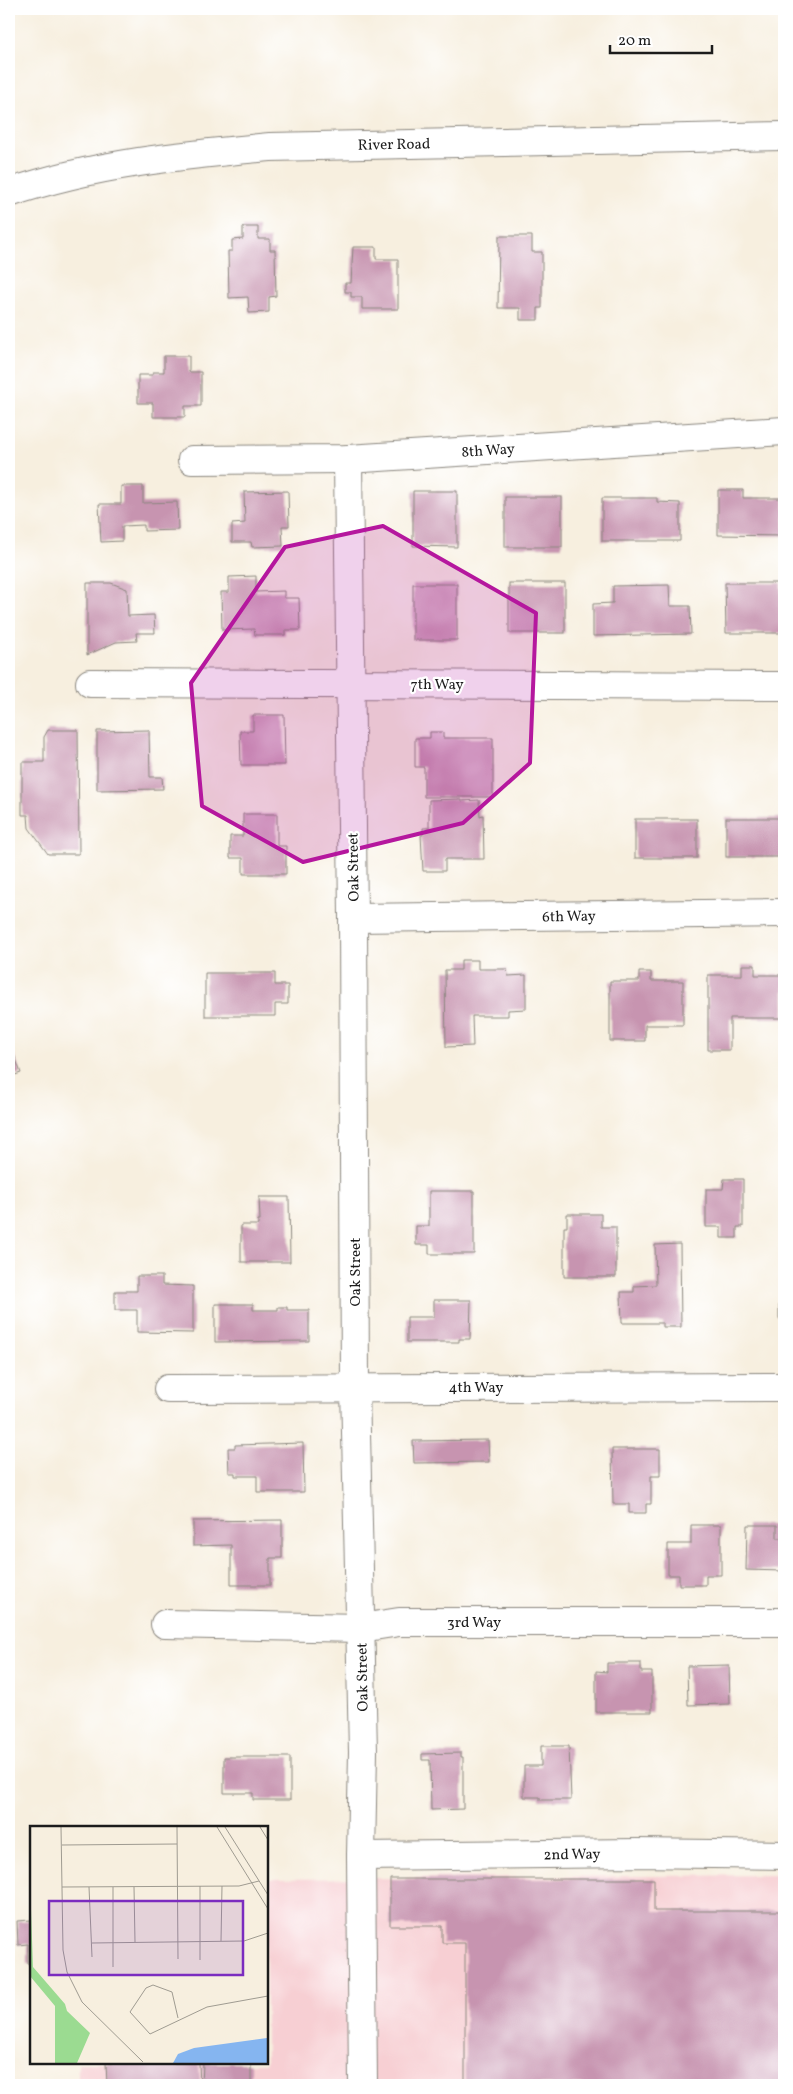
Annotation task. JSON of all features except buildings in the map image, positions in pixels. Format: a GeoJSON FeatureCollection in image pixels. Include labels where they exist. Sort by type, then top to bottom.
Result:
{"type":"FeatureCollection","features":[{"type":"Feature","properties":{"kind":"street","name":"River Road"},"geometry":{"type":"LineString","coordinates":[[9,193],[74,174],[195,154],[270,147],[784,136]]}},
{"type":"Feature","properties":{"kind":"street","name":"8th Way"},"geometry":{"type":"LineString","coordinates":[[192,460],[348,459],[784,431]]}},
{"type":"Feature","properties":{"kind":"street","name":"Oak Street"},"geometry":{"type":"LineString","coordinates":[[348,459],[353,918],[355,1387],[363,1752],[361,1856],[364,2085]]}},
{"type":"Feature","properties":{"kind":"street","name":"7th Way"},"geometry":{"type":"LineString","coordinates":[[90,683],[784,686]]}},
{"type":"Feature","properties":{"kind":"street","name":"6th Way"},"geometry":{"type":"LineString","coordinates":[[353,918],[784,913]]}},
{"type":"Feature","properties":{"kind":"street","name":"4th Way"},"geometry":{"type":"LineString","coordinates":[[168,1389],[784,1387]]}},
{"type":"Feature","properties":{"kind":"street","name":"3rd Way"},"geometry":{"type":"LineString","coordinates":[[165,1624],[361,1628],[399,1622],[784,1622]]}},
{"type":"Feature","properties":{"kind":"street","name":"2nd Way"},"geometry":{"type":"LineString","coordinates":[[361,1856],[637,1853],[784,1855]]}},
{"type":"Feature","properties":{"kind":"highlighted area"},"geometry":{"type":"Polygon","coordinates":[[[383,526],[536,613],[530,763],[463,823],[303,862],[202,806],[191,683],[285,547],[383,526]]]}},
{"type":"Feature","properties":{"kind":"shaded area"},"geometry":{"type":"Polygon","coordinates":[[[784,1875],[784,2085],[78,2085],[78,2064],[268,2064],[268,1879],[784,1875]]]}}]}
